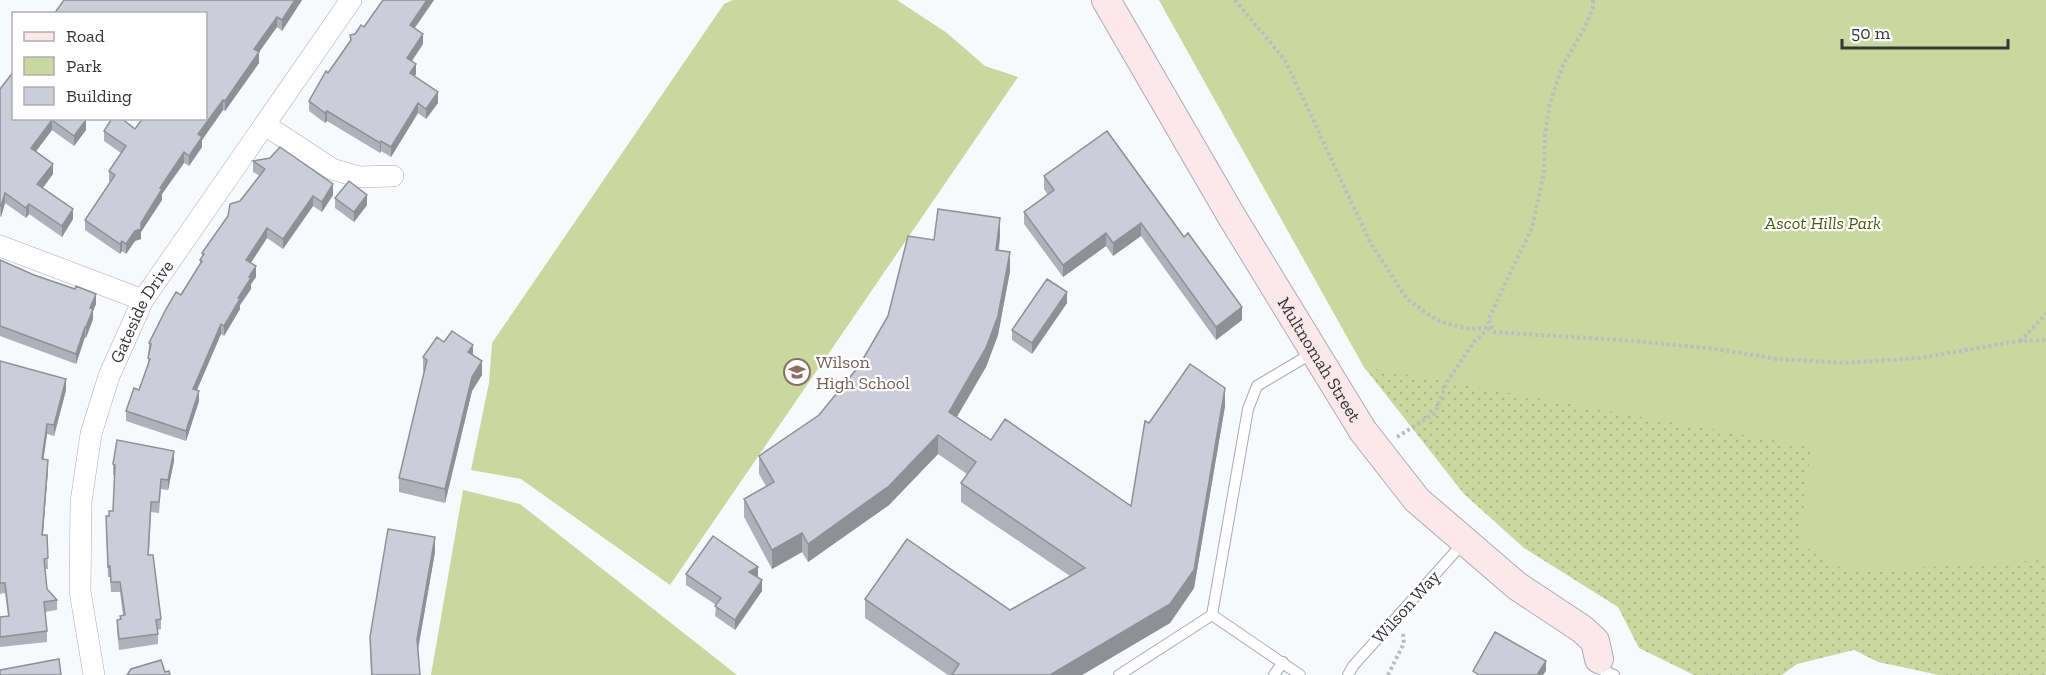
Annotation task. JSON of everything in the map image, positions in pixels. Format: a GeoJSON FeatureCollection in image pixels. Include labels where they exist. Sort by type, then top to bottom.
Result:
{"type":"FeatureCollection","features":[{"type":"Feature","properties":{"kind":"street","name":"Gateside Drive"},"geometry":{"type":"LineString","coordinates":[[94,675],[80,591],[81,502],[91,434],[110,376],[143,300],[351,0]]}},
{"type":"Feature","properties":{"kind":"street","name":"Multnomah Street"},"geometry":{"type":"LineString","coordinates":[[1106,0],[1232,217],[1363,432],[1418,500],[1517,586],[1582,629],[1595,641],[1602,669]]}},
{"type":"Feature","properties":{"kind":"street"},"geometry":{"type":"LineString","coordinates":[[265,125],[332,169],[359,177],[393,176]]}},
{"type":"Feature","properties":{"kind":"street"},"geometry":{"type":"LineString","coordinates":[[0,246],[143,300]]}},
{"type":"Feature","properties":{"kind":"lane"},"geometry":{"type":"LineString","coordinates":[[1119,675],[1212,615],[1248,409],[1257,386],[1314,352]]}},
{"type":"Feature","properties":{"kind":"lane","name":"Wilson Way"},"geometry":{"type":"LineString","coordinates":[[1348,675],[1353,666],[1465,541]]}},
{"type":"Feature","properties":{"kind":"lane"},"geometry":{"type":"LineString","coordinates":[[1212,615],[1300,675]]}},
{"type":"Feature","properties":{"kind":"lane"},"geometry":{"type":"LineString","coordinates":[[1274,675],[1283,662]]}},
{"type":"Feature","properties":{"kind":"path"},"geometry":{"type":"LineString","coordinates":[[1235,0],[1285,60],[1370,242],[1407,299],[1438,321],[1469,329],[1491,327]]}},
{"type":"Feature","properties":{"kind":"path"},"geometry":{"type":"LineString","coordinates":[[1593,0],[1593,8],[1584,29],[1564,63],[1550,102],[1545,135],[1544,172],[1532,228],[1488,320],[1494,332],[1634,341],[1716,349],[1777,359],[1845,363],[1919,358],[2020,341],[2046,340]]}},
{"type":"Feature","properties":{"kind":"path"},"geometry":{"type":"LineString","coordinates":[[2020,341],[2046,314]]}},
{"type":"Feature","properties":{"kind":"path"},"geometry":{"type":"LineString","coordinates":[[1378,451],[1435,413],[1447,382],[1456,367],[1474,342],[1491,327]]}},
{"type":"Feature","properties":{"kind":"path"},"geometry":{"type":"LineString","coordinates":[[1388,675],[1404,642],[1402,610]]}},
{"type":"Feature","properties":{"kind":"green space"},"geometry":{"type":"Polygon","coordinates":[[[733,0],[897,0],[947,33],[985,66],[1018,77],[670,585],[521,479],[471,470],[489,383],[492,343],[724,4],[733,0]]]}},
{"type":"Feature","properties":{"kind":"green space","name":"Ascot Hills Park"},"geometry":{"type":"Polygon","coordinates":[[[1159,0],[2046,0],[2046,675],[1939,675],[1878,662],[1854,650],[1797,664],[1782,675],[1694,675],[1639,648],[1618,607],[1524,548],[1464,494],[1364,367],[1159,0]]]}},
{"type":"Feature","properties":{"kind":"green space","name":"Ascot Hills Park"},"geometry":{"type":"Polygon","coordinates":[[[1159,0],[2046,0],[2046,560],[1848,572],[1799,543],[1811,447],[1364,367],[1159,0]]]}},
{"type":"Feature","properties":{"kind":"green space"},"geometry":{"type":"Polygon","coordinates":[[[463,490],[520,504],[737,675],[431,675],[463,490]]]}},
{"type":"Feature","properties":{"kind":"building"},"geometry":{"type":"Polygon","coordinates":[[[64,0],[295,0],[282,20],[277,17],[254,49],[259,52],[225,101],[223,100],[198,134],[202,137],[189,156],[184,152],[160,188],[162,189],[141,223],[141,229],[135,231],[126,244],[122,241],[120,244],[85,220],[115,175],[109,171],[126,146],[104,131],[111,120],[124,120],[135,129],[142,120],[207,120],[207,12],[55,12],[64,0]]]}},
{"type":"Feature","properties":{"kind":"building"},"geometry":{"type":"Polygon","coordinates":[[[383,0],[427,0],[410,25],[423,34],[407,58],[416,64],[410,73],[438,92],[426,109],[418,103],[391,147],[381,141],[380,143],[327,111],[325,113],[309,101],[326,71],[328,73],[351,40],[350,35],[355,34],[361,25],[364,27],[383,0]]]}},
{"type":"Feature","properties":{"kind":"building"},"geometry":{"type":"Polygon","coordinates":[[[12,74],[12,120],[52,120],[31,148],[53,164],[37,184],[73,209],[62,226],[29,204],[26,208],[5,193],[0,206],[0,89],[12,74]]]}},
{"type":"Feature","properties":{"kind":"building"},"geometry":{"type":"Polygon","coordinates":[[[52,120],[86,120],[74,136],[52,120]]]}},
{"type":"Feature","properties":{"kind":"building"},"geometry":{"type":"Polygon","coordinates":[[[1107,131],[1184,237],[1188,233],[1242,307],[1216,327],[1141,223],[1113,243],[1106,233],[1063,265],[1024,212],[1054,190],[1044,176],[1107,131]]]}},
{"type":"Feature","properties":{"kind":"building"},"geometry":{"type":"Polygon","coordinates":[[[280,147],[333,184],[322,202],[313,196],[283,239],[267,228],[246,260],[256,266],[224,326],[221,324],[193,389],[199,391],[186,431],[126,411],[134,388],[139,390],[150,359],[148,358],[151,344],[149,343],[166,309],[176,292],[181,295],[202,261],[200,260],[204,254],[202,253],[228,216],[230,204],[240,201],[265,169],[253,161],[270,158],[280,147]]]}},
{"type":"Feature","properties":{"kind":"building"},"geometry":{"type":"Polygon","coordinates":[[[349,181],[367,195],[354,212],[335,198],[349,181]]]}},
{"type":"Feature","properties":{"kind":"building"},"geometry":{"type":"Polygon","coordinates":[[[938,209],[1000,218],[996,250],[1010,252],[998,316],[986,348],[949,412],[991,440],[1005,419],[1131,506],[1145,421],[1149,423],[1190,364],[1225,388],[1194,570],[1170,604],[1050,675],[952,675],[959,664],[865,599],[907,539],[1010,610],[1085,568],[961,483],[976,462],[938,435],[889,486],[808,544],[802,533],[772,550],[744,499],[774,482],[759,456],[819,415],[859,366],[888,316],[908,236],[934,240],[938,209]]]}},
{"type":"Feature","properties":{"kind":"building"},"geometry":{"type":"Polygon","coordinates":[[[0,260],[34,275],[96,294],[90,308],[93,309],[76,354],[0,326],[0,260]]]}},
{"type":"Feature","properties":{"kind":"building"},"geometry":{"type":"Polygon","coordinates":[[[1047,279],[1067,292],[1032,343],[1012,330],[1047,279]]]}},
{"type":"Feature","properties":{"kind":"building"},"geometry":{"type":"Polygon","coordinates":[[[452,331],[473,345],[468,352],[482,361],[472,377],[445,489],[399,478],[427,360],[423,357],[437,337],[444,342],[452,331]]]}},
{"type":"Feature","properties":{"kind":"building"},"geometry":{"type":"Polygon","coordinates":[[[0,361],[66,379],[54,425],[47,424],[42,459],[48,460],[42,535],[47,535],[48,558],[44,559],[47,589],[57,600],[44,602],[47,631],[0,637],[0,617],[9,616],[5,583],[0,583],[0,361]]]}},
{"type":"Feature","properties":{"kind":"building"},"geometry":{"type":"Polygon","coordinates":[[[117,440],[174,451],[168,480],[161,479],[159,502],[151,502],[148,555],[153,555],[161,619],[156,620],[158,634],[119,639],[117,620],[121,619],[120,616],[125,615],[120,582],[111,582],[110,566],[108,567],[106,516],[109,516],[109,511],[113,511],[115,465],[113,464],[117,440]]]}},
{"type":"Feature","properties":{"kind":"building"},"geometry":{"type":"Polygon","coordinates":[[[388,529],[435,537],[417,639],[420,675],[372,675],[370,637],[388,529]]]}},
{"type":"Feature","properties":{"kind":"building"},"geometry":{"type":"Polygon","coordinates":[[[713,536],[758,567],[749,572],[762,580],[735,620],[715,606],[721,598],[686,574],[713,536]]]}},
{"type":"Feature","properties":{"kind":"building"},"geometry":{"type":"Polygon","coordinates":[[[1495,632],[1546,661],[1537,675],[1479,675],[1473,671],[1495,632]]]}},
{"type":"Feature","properties":{"kind":"building"},"geometry":{"type":"Polygon","coordinates":[[[59,659],[61,675],[0,675],[0,670],[59,659]]]}},
{"type":"Feature","properties":{"kind":"building"},"geometry":{"type":"Polygon","coordinates":[[[161,660],[165,672],[169,671],[170,675],[127,675],[131,669],[161,660]]]}},
{"type":"Feature","properties":{"kind":"place","name":"Wilson High School"},"geometry":{"type":"Point","coordinates":[797,372]}}]}
